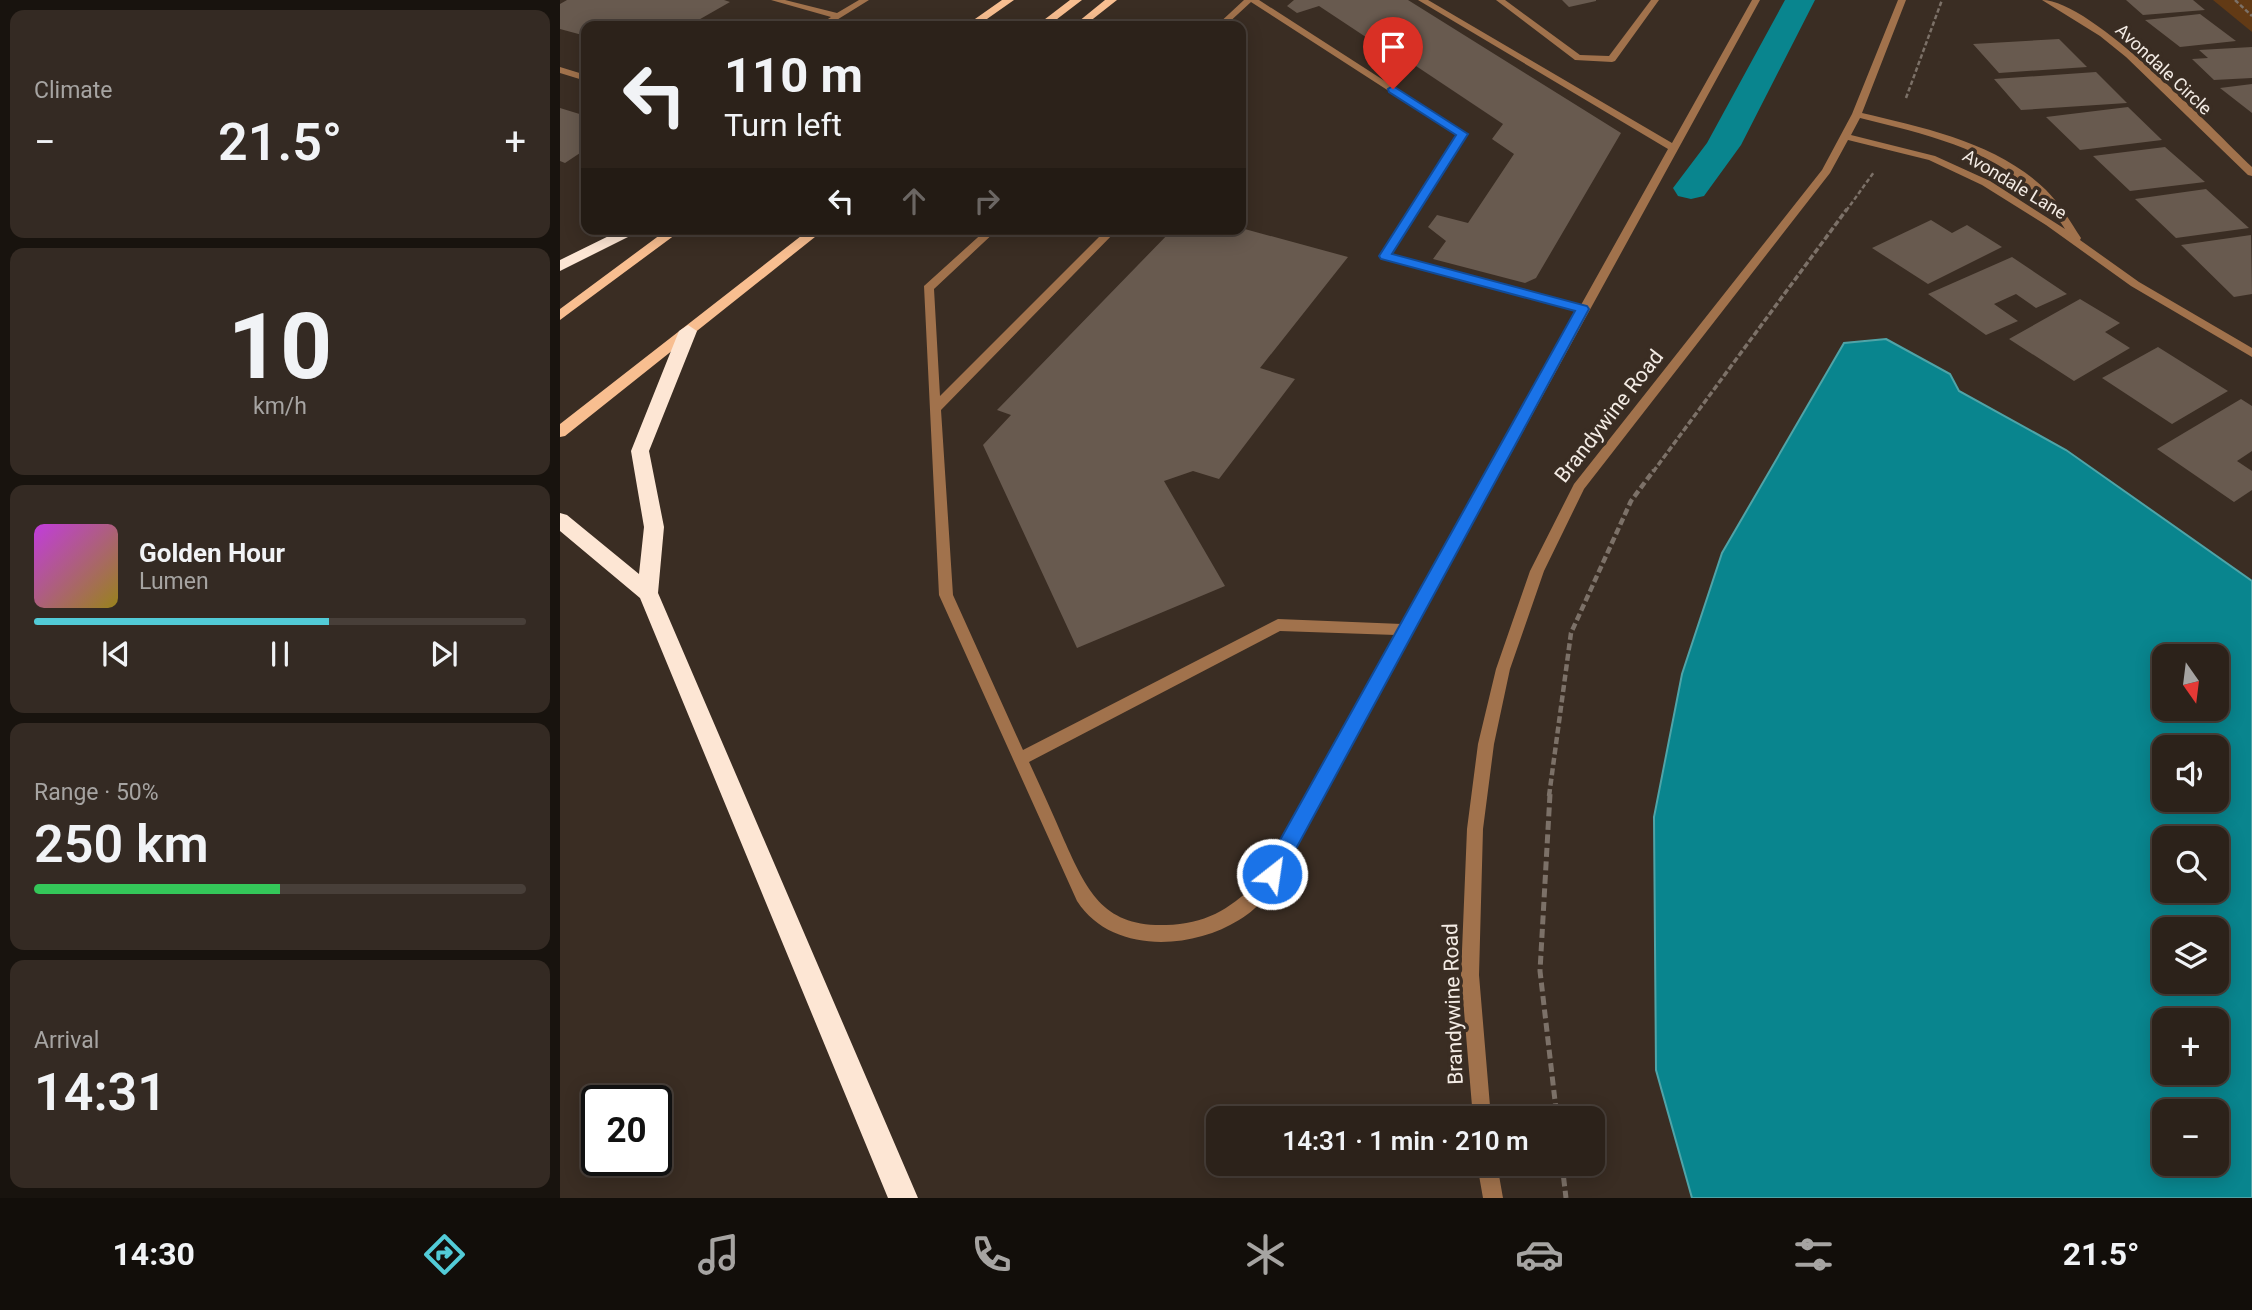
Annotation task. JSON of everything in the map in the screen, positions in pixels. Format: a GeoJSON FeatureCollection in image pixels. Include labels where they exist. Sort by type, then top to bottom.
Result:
{"type":"FeatureCollection","features":[{"type":"Feature","properties":{"kind":"highway"},"geometry":{"type":"LineString","coordinates":[[560,266],[624,235]]}},
{"type":"Feature","properties":{"kind":"highway"},"geometry":{"type":"LineString","coordinates":[[648,593],[654,527],[640,451],[688,331]]}},
{"type":"Feature","properties":{"kind":"highway"},"geometry":{"type":"LineString","coordinates":[[560,520],[648,593],[903,1198]]}},
{"type":"Feature","properties":{"kind":"main road"},"geometry":{"type":"LineString","coordinates":[[978,21],[1009,0]]}},
{"type":"Feature","properties":{"kind":"main road"},"geometry":{"type":"LineString","coordinates":[[1048,21],[1077,0]]}},
{"type":"Feature","properties":{"kind":"main road"},"geometry":{"type":"LineString","coordinates":[[1085,21],[1112,0]]}},
{"type":"Feature","properties":{"kind":"main road"},"geometry":{"type":"LineString","coordinates":[[560,316],[669,235]]}},
{"type":"Feature","properties":{"kind":"main road"},"geometry":{"type":"LineString","coordinates":[[560,432],[810,235]]}},
{"type":"Feature","properties":{"kind":"street"},"geometry":{"type":"LineString","coordinates":[[775,0],[838,16]]}},
{"type":"Feature","properties":{"kind":"street"},"geometry":{"type":"LineString","coordinates":[[830,21],[865,0]]}},
{"type":"Feature","properties":{"kind":"street"},"geometry":{"type":"LineString","coordinates":[[1226,21],[1251,0],[1462,134],[1385,256],[1583,309]]}},
{"type":"Feature","properties":{"kind":"street"},"geometry":{"type":"LineString","coordinates":[[1422,0],[1672,147]]}},
{"type":"Feature","properties":{"kind":"street"},"geometry":{"type":"LineString","coordinates":[[1500,0],[1578,58],[1612,59],[1655,0]]}},
{"type":"Feature","properties":{"kind":"street"},"geometry":{"type":"LineString","coordinates":[[986,235],[928,288],[946,595],[1088,903],[1117,925],[1154,935],[1194,932],[1231,916],[1262,890],[1672,147],[1756,0]]}},
{"type":"Feature","properties":{"kind":"street","name":"Brandywine Road"},"geometry":{"type":"LineString","coordinates":[[1481,1106],[1471,975],[1475,829],[1486,744],[1503,669],[1537,571],[1579,487],[1826,172],[1857,114],[1902,0]]}},
{"type":"Feature","properties":{"kind":"street","name":"Avondale Circle"},"geometry":{"type":"LineString","coordinates":[[2046,0],[2078,15],[2108,36],[2252,173]]}},
{"type":"Feature","properties":{"kind":"street"},"geometry":{"type":"LineString","coordinates":[[560,70],[581,76]]}},
{"type":"Feature","properties":{"kind":"street","name":"Avondale Lane"},"geometry":{"type":"LineString","coordinates":[[1857,114],[1949,138],[2013,170],[2038,187],[2083,248]]}},
{"type":"Feature","properties":{"kind":"street","name":"Avondale Lane"},"geometry":{"type":"LineString","coordinates":[[1845,136],[1909,152],[1960,169],[2050,223],[2135,284],[2252,353]]}},
{"type":"Feature","properties":{"kind":"street"},"geometry":{"type":"LineString","coordinates":[[935,409],[1107,235]]}},
{"type":"Feature","properties":{"kind":"street"},"geometry":{"type":"LineString","coordinates":[[1020,759],[1278,625],[1406,630]]}},
{"type":"Feature","properties":{"kind":"street"},"geometry":{"type":"LineString","coordinates":[[1489,1176],[1493,1198]]}},
{"type":"Feature","properties":{"kind":"path"},"geometry":{"type":"LineString","coordinates":[[1905,99],[1942,0]]}},
{"type":"Feature","properties":{"kind":"path"},"geometry":{"type":"LineString","coordinates":[[2235,0],[2252,16]]}},
{"type":"Feature","properties":{"kind":"path"},"geometry":{"type":"LineString","coordinates":[[1556,1106],[1540,971],[1549,799],[1571,633],[1631,501],[1762,328],[1880,163]]}},
{"type":"Feature","properties":{"kind":"path"},"geometry":{"type":"LineString","coordinates":[[1563,1176],[1566,1198]]}},
{"type":"Feature","properties":{"kind":"shaded area"},"geometry":{"type":"Polygon","coordinates":[[[2213,0],[2252,0],[2252,32],[2213,0]]]}},
{"type":"Feature","properties":{"kind":"water"},"geometry":{"type":"Polygon","coordinates":[[[1886,339],[1950,374],[1959,391],[2066,450],[2252,581],[2252,1198],[1692,1198],[1656,1070],[1654,817],[1682,674],[1722,553],[1844,343],[1886,339]]]}},
{"type":"Feature","properties":{"kind":"building"},"geometry":{"type":"Polygon","coordinates":[[[567,0],[730,2],[697,21],[581,21],[581,35],[560,29],[560,4],[567,0]]]}},
{"type":"Feature","properties":{"kind":"building"},"geometry":{"type":"Polygon","coordinates":[[[1294,0],[1408,0],[1621,133],[1536,278],[1525,283],[1433,259],[1446,241],[1428,227],[1437,215],[1468,223],[1514,154],[1492,139],[1503,124],[1416,66],[1392,75],[1374,62],[1393,55],[1319,6],[1297,13],[1287,6],[1294,0]]]}},
{"type":"Feature","properties":{"kind":"building"},"geometry":{"type":"Polygon","coordinates":[[[1562,0],[1596,0],[1596,1],[1569,7],[1562,0]]]}},
{"type":"Feature","properties":{"kind":"building"},"geometry":{"type":"Polygon","coordinates":[[[2126,0],[2193,0],[2205,10],[2143,15],[2126,0]]]}},
{"type":"Feature","properties":{"kind":"building"},"geometry":{"type":"Polygon","coordinates":[[[2200,14],[2236,41],[2180,47],[2145,20],[2200,14]]]}},
{"type":"Feature","properties":{"kind":"building"},"geometry":{"type":"Polygon","coordinates":[[[2059,39],[2087,67],[1999,73],[1973,44],[2059,39]]]}},
{"type":"Feature","properties":{"kind":"building"},"geometry":{"type":"Polygon","coordinates":[[[2252,47],[2252,78],[2214,80],[2192,59],[2208,58],[2199,50],[2252,47]]]}},
{"type":"Feature","properties":{"kind":"building"},"geometry":{"type":"Polygon","coordinates":[[[2096,72],[2127,103],[2021,110],[1994,79],[2096,72]]]}},
{"type":"Feature","properties":{"kind":"building"},"geometry":{"type":"Polygon","coordinates":[[[2252,84],[2252,113],[2220,88],[2252,84]]]}},
{"type":"Feature","properties":{"kind":"building"},"geometry":{"type":"Polygon","coordinates":[[[2128,107],[2162,140],[2080,150],[2046,117],[2128,107]]]}},
{"type":"Feature","properties":{"kind":"building"},"geometry":{"type":"Polygon","coordinates":[[[560,108],[581,114],[581,152],[565,163],[560,161],[560,108]]]}},
{"type":"Feature","properties":{"kind":"building"},"geometry":{"type":"Polygon","coordinates":[[[2165,147],[2205,182],[2130,191],[2093,156],[2165,147]]]}},
{"type":"Feature","properties":{"kind":"building"},"geometry":{"type":"Polygon","coordinates":[[[2206,189],[2249,228],[2176,238],[2135,199],[2206,189]]]}},
{"type":"Feature","properties":{"kind":"building"},"geometry":{"type":"Polygon","coordinates":[[[1931,220],[1952,233],[1967,225],[2002,247],[1928,284],[1872,248],[1931,220]]]}},
{"type":"Feature","properties":{"kind":"building"},"geometry":{"type":"Polygon","coordinates":[[[1246,229],[1348,257],[1260,368],[1295,379],[1219,479],[1193,471],[1164,481],[1225,586],[1077,648],[983,445],[1011,415],[997,410],[1167,235],[1246,235],[1246,229]]]}},
{"type":"Feature","properties":{"kind":"building"},"geometry":{"type":"Polygon","coordinates":[[[2251,235],[2252,294],[2234,297],[2181,245],[2251,235]]]}},
{"type":"Feature","properties":{"kind":"building"},"geometry":{"type":"Polygon","coordinates":[[[2012,257],[2067,294],[2036,308],[2016,294],[1994,304],[2018,321],[1986,335],[1928,294],[2012,257]]]}},
{"type":"Feature","properties":{"kind":"building"},"geometry":{"type":"Polygon","coordinates":[[[2080,299],[2120,323],[2105,332],[2130,348],[2074,381],[2009,339],[2080,299]]]}},
{"type":"Feature","properties":{"kind":"building"},"geometry":{"type":"Polygon","coordinates":[[[2158,347],[2228,391],[2172,424],[2102,378],[2158,347]]]}},
{"type":"Feature","properties":{"kind":"building"},"geometry":{"type":"Polygon","coordinates":[[[2241,399],[2252,406],[2252,451],[2237,461],[2252,471],[2252,490],[2234,502],[2157,449],[2241,399]]]}},
{"type":"Feature","properties":{"kind":"waterway"},"geometry":{"type":"LineString","coordinates":[[1691,188],[1723,145],[1800,0]]}},
{"type":"Feature","properties":{"kind":"route"},"geometry":{"type":"LineString","coordinates":[[1272,874],[1583,309],[1385,256],[1462,134],[1393,89]]}}]}
